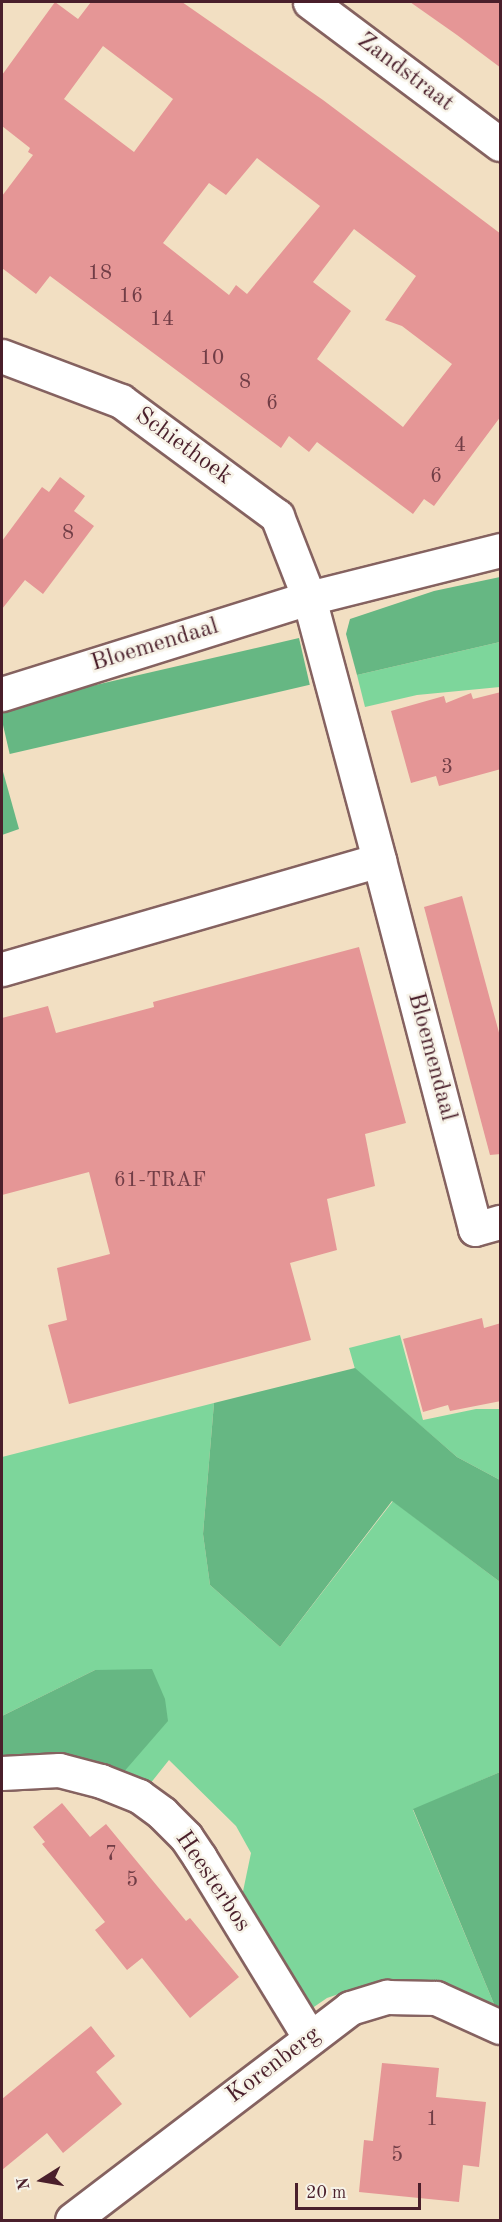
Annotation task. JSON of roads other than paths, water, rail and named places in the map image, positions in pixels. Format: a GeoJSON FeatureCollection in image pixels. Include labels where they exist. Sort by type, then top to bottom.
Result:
{"type":"FeatureCollection","features":[{"type":"Feature","properties":{"kind":"street","name":"Zandstraat"},"geometry":{"type":"LineString","coordinates":[[310,2],[501,144]]}},
{"type":"Feature","properties":{"kind":"street","name":"Schiethoek"},"geometry":{"type":"LineString","coordinates":[[2,357],[121,401],[277,516],[309,598]]}},
{"type":"Feature","properties":{"kind":"street","name":"Bloemendaal"},"geometry":{"type":"LineString","coordinates":[[2,694],[309,598],[501,550]]}},
{"type":"Feature","properties":{"kind":"street","name":"Bloemendaal"},"geometry":{"type":"LineString","coordinates":[[309,598],[380,860],[475,1229],[501,1222]]}},
{"type":"Feature","properties":{"kind":"street"},"geometry":{"type":"LineString","coordinates":[[2,969],[380,860]]}},
{"type":"Feature","properties":{"kind":"street","name":"Heesterbos"},"geometry":{"type":"LineString","coordinates":[[2,1773],[59,1770],[90,1778],[139,1796],[162,1813],[186,1837],[200,1858],[310,2038]]}},
{"type":"Feature","properties":{"kind":"street","name":"Korenberg"},"geometry":{"type":"LineString","coordinates":[[72,2220],[350,2008],[387,1997],[436,1998],[501,2028]]}}]}
